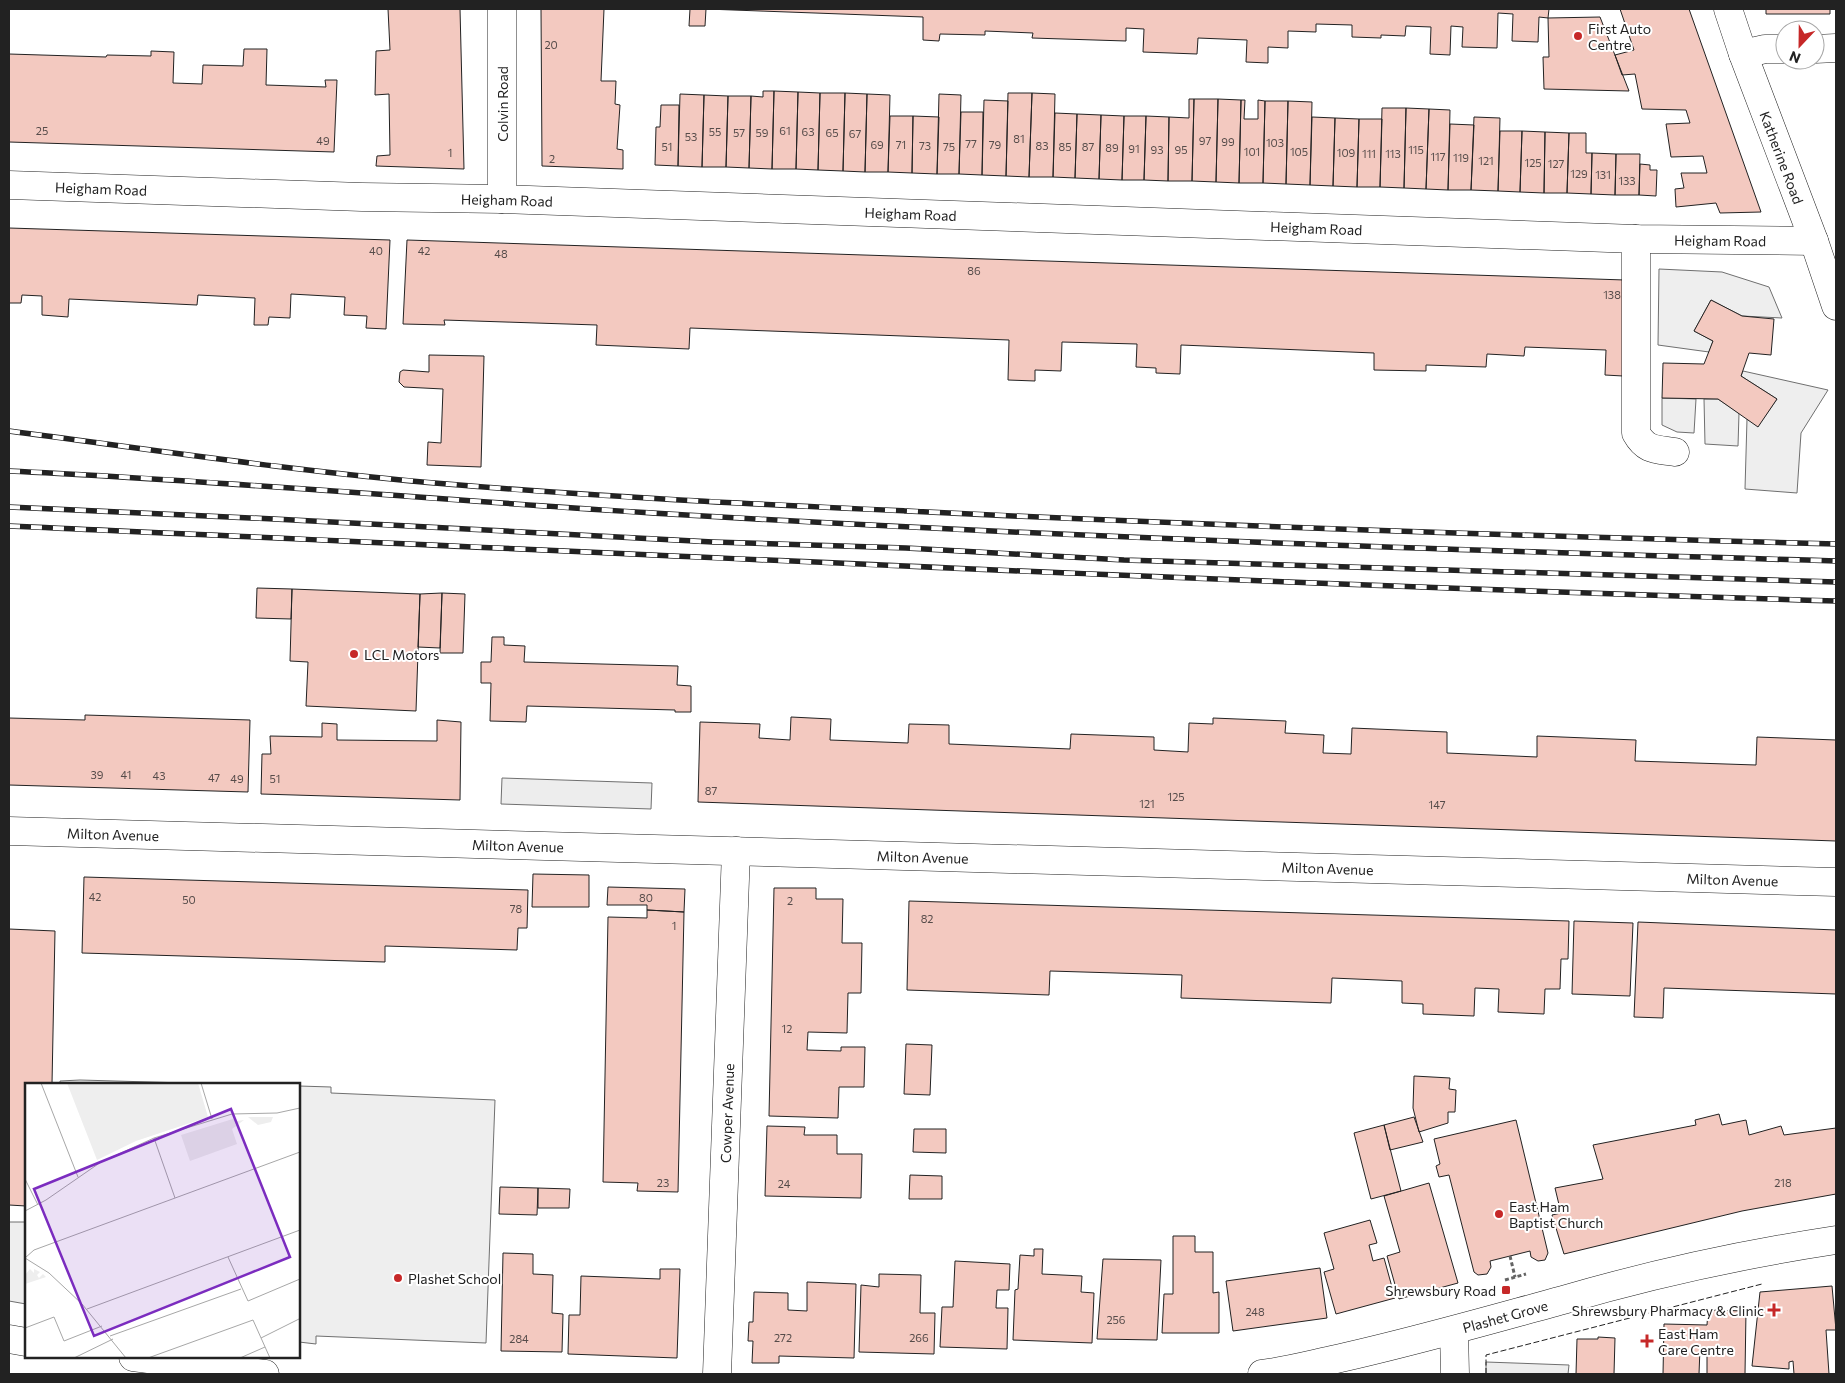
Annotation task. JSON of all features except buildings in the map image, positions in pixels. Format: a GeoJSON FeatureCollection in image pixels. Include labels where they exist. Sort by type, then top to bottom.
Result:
{"type":"FeatureCollection","features":[{"type":"Feature","properties":{"kind":"street","name":"Colvin Road"},"geometry":{"type":"LineString","coordinates":[[502,9],[502,199]]}},
{"type":"Feature","properties":{"kind":"street","name":"Katherine Road"},"geometry":{"type":"LineString","coordinates":[[1728,9],[1743,54],[1814,241],[1836,306]]}},
{"type":"Feature","properties":{"kind":"street"},"geometry":{"type":"LineString","coordinates":[[1743,54],[1765,49],[1775,49]]}},
{"type":"Feature","properties":{"kind":"street","name":"Heigham Road"},"geometry":{"type":"LineString","coordinates":[[9,185],[362,197],[502,199],[1636,239],[1814,241]]}},
{"type":"Feature","properties":{"kind":"street"},"geometry":{"type":"LineString","coordinates":[[1636,239],[1636,433],[1642,443],[1652,449],[1675,452]]}},
{"type":"Feature","properties":{"kind":"street","name":"Milton Avenue"},"geometry":{"type":"LineString","coordinates":[[9,831],[1836,882]]}},
{"type":"Feature","properties":{"kind":"street","name":"Cowper Avenue"},"geometry":{"type":"LineString","coordinates":[[717,1374],[736,851]]}},
{"type":"Feature","properties":{"kind":"street","name":"Plashet Grove"},"geometry":{"type":"LineString","coordinates":[[1262,1374],[1361,1354],[1454,1332],[1565,1299],[1694,1267],[1836,1240]]}},
{"type":"Feature","properties":{"kind":"street"},"geometry":{"type":"LineString","coordinates":[[1454,1332],[1455,1374]]}},
{"type":"Feature","properties":{"kind":"street"},"geometry":{"type":"LineString","coordinates":[[9,1339],[25,1342]]}},
{"type":"Feature","properties":{"kind":"street"},"geometry":{"type":"LineString","coordinates":[[137,1358],[183,1369],[265,1374]]}},
{"type":"Feature","properties":{"kind":"path"},"geometry":{"type":"LineString","coordinates":[[1510,1256],[1515,1277]]}},
{"type":"Feature","properties":{"kind":"path"},"geometry":{"type":"LineString","coordinates":[[1505,1280],[1526,1274]]}},
{"type":"Feature","properties":{"kind":"shaded area"},"geometry":{"type":"Polygon","coordinates":[[[1659,269],[1722,272],[1769,287],[1782,318],[1742,316],[1711,300],[1694,331],[1713,341],[1709,352],[1658,345],[1659,269]]]}},
{"type":"Feature","properties":{"kind":"shaded area"},"geometry":{"type":"Polygon","coordinates":[[[1743,371],[1828,390],[1801,433],[1797,493],[1745,489],[1747,419],[1758,426],[1777,399],[1741,376],[1743,371]]]}},
{"type":"Feature","properties":{"kind":"shaded area"},"geometry":{"type":"Polygon","coordinates":[[[1662,398],[1696,399],[1694,433],[1677,432],[1662,425],[1662,398]]]}},
{"type":"Feature","properties":{"kind":"shaded area"},"geometry":{"type":"Polygon","coordinates":[[[1704,399],[1718,399],[1739,413],[1738,446],[1705,444],[1704,399]]]}},
{"type":"Feature","properties":{"kind":"shaded area"},"geometry":{"type":"Polygon","coordinates":[[[502,778],[652,783],[651,809],[501,804],[502,778]]]}},
{"type":"Feature","properties":{"kind":"shaded area"},"geometry":{"type":"Polygon","coordinates":[[[80,1080],[186,1083],[60,1083],[60,1081],[80,1080]]]}},
{"type":"Feature","properties":{"kind":"shaded area","name":"Plashet School"},"geometry":{"type":"Polygon","coordinates":[[[300,1086],[331,1087],[331,1093],[495,1100],[486,1343],[316,1336],[316,1344],[300,1342],[300,1086]]]}},
{"type":"Feature","properties":{"kind":"shaded area"},"geometry":{"type":"Polygon","coordinates":[[[9,1222],[25,1222],[25,1304],[9,1301],[9,1222]]]}},
{"type":"Feature","properties":{"kind":"shaded area"},"geometry":{"type":"Polygon","coordinates":[[[1486,1362],[1569,1365],[1568,1374],[1486,1374],[1486,1362]]]}},
{"type":"Feature","properties":{"kind":"railway"},"geometry":{"type":"LineString","coordinates":[[9,431],[338,473],[504,489],[735,503],[1255,526],[1836,544]]}},
{"type":"Feature","properties":{"kind":"railway"},"geometry":{"type":"LineString","coordinates":[[9,471],[174,480],[669,514],[961,530],[1398,547],[1836,561]]}},
{"type":"Feature","properties":{"kind":"railway"},"geometry":{"type":"LineString","coordinates":[[9,507],[713,542],[906,548],[1124,560],[1836,582]]}},
{"type":"Feature","properties":{"kind":"railway"},"geometry":{"type":"LineString","coordinates":[[9,526],[1151,576],[1836,601]]}},
{"type":"Feature","properties":{"kind":"fence"},"geometry":{"type":"LineString","coordinates":[[1486,1374],[1486,1355],[1762,1284]]}},
{"type":"Feature","properties":{"kind":"place","name":"First Auto Centre"},"geometry":{"type":"Point","coordinates":[1578,36]}},
{"type":"Feature","properties":{"kind":"place","name":"LCL Motors"},"geometry":{"type":"Point","coordinates":[354,654]}},
{"type":"Feature","properties":{"kind":"place","name":"East Ham Baptist Church"},"geometry":{"type":"Point","coordinates":[1499,1214]}},
{"type":"Feature","properties":{"kind":"place","name":"Plashet School"},"geometry":{"type":"Point","coordinates":[398,1278]}},
{"type":"Feature","properties":{"kind":"place","name":"Shrewsbury Road"},"geometry":{"type":"Point","coordinates":[1506,1290]}},
{"type":"Feature","properties":{"kind":"place","name":"Shrewsbury Pharmacy & Clinic"},"geometry":{"type":"Point","coordinates":[1774,1310]}},
{"type":"Feature","properties":{"kind":"place","name":"East Ham Care Centre"},"geometry":{"type":"Point","coordinates":[1647,1341]}}]}
